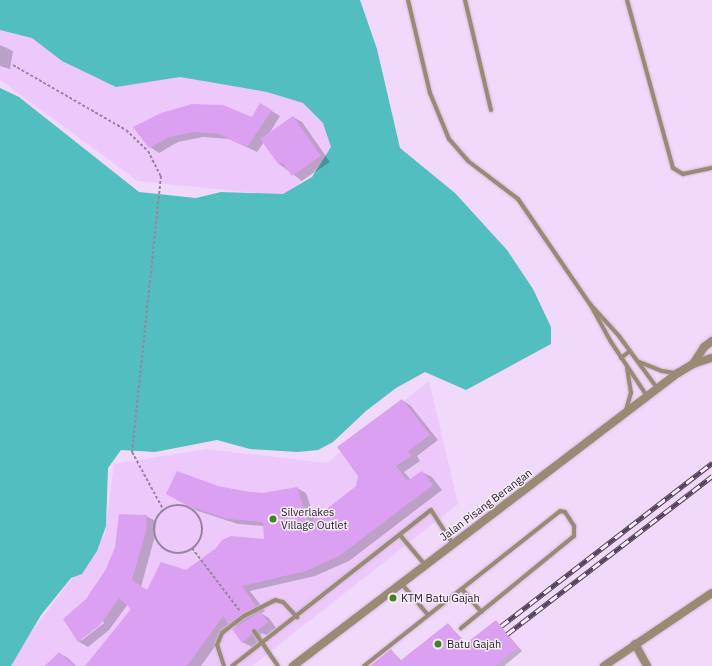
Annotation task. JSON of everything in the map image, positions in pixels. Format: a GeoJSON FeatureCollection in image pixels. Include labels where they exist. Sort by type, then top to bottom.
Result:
{"type":"FeatureCollection","features":[{"type":"Feature","properties":{"kind":"street","name":"Jalan Pisang Berangan"},"geometry":{"type":"LineString","coordinates":[[693,364],[704,347],[712,341]]}},
{"type":"Feature","properties":{"kind":"street"},"geometry":{"type":"LineString","coordinates":[[704,347],[712,358]]}},
{"type":"Feature","properties":{"kind":"street","name":"Jalan Pisang Berangan"},"geometry":{"type":"LineString","coordinates":[[293,666],[657,388],[693,364],[712,358]]}},
{"type":"Feature","properties":{"kind":"street"},"geometry":{"type":"LineString","coordinates":[[604,666],[712,592]]}},
{"type":"Feature","properties":{"kind":"street"},"geometry":{"type":"LineString","coordinates":[[635,644],[647,666]]}},
{"type":"Feature","properties":{"kind":"lane"},"geometry":{"type":"LineString","coordinates":[[408,0],[430,93],[449,139],[468,161],[518,199],[590,304],[621,358],[647,396]]}},
{"type":"Feature","properties":{"kind":"lane"},"geometry":{"type":"LineString","coordinates":[[465,0],[491,110]]}},
{"type":"Feature","properties":{"kind":"lane"},"geometry":{"type":"LineString","coordinates":[[627,0],[673,168],[683,174],[712,168]]}},
{"type":"Feature","properties":{"kind":"lane"},"geometry":{"type":"LineString","coordinates":[[590,304],[630,350],[657,388]]}},
{"type":"Feature","properties":{"kind":"lane"},"geometry":{"type":"LineString","coordinates":[[621,358],[630,350]]}},
{"type":"Feature","properties":{"kind":"lane"},"geometry":{"type":"LineString","coordinates":[[637,360],[662,372],[678,373]]}},
{"type":"Feature","properties":{"kind":"lane"},"geometry":{"type":"LineString","coordinates":[[624,414],[630,398],[627,366]]}},
{"type":"Feature","properties":{"kind":"lane"},"geometry":{"type":"LineString","coordinates":[[232,666],[297,617],[431,510],[453,544]]}},
{"type":"Feature","properties":{"kind":"lane"},"geometry":{"type":"LineString","coordinates":[[364,666],[560,511],[565,512],[574,526],[574,536],[461,628]]}},
{"type":"Feature","properties":{"kind":"lane"},"geometry":{"type":"LineString","coordinates":[[400,535],[425,565]]}},
{"type":"Feature","properties":{"kind":"lane"},"geometry":{"type":"LineString","coordinates":[[401,583],[428,615]]}},
{"type":"Feature","properties":{"kind":"lane"},"geometry":{"type":"LineString","coordinates":[[462,589],[481,612]]}},
{"type":"Feature","properties":{"kind":"lane"},"geometry":{"type":"LineString","coordinates":[[224,666],[217,644],[222,633],[244,616],[275,600],[283,602],[297,617]]}},
{"type":"Feature","properties":{"kind":"lane"},"geometry":{"type":"LineString","coordinates":[[254,631],[278,666]]}},
{"type":"Feature","properties":{"kind":"path"},"geometry":{"type":"LineString","coordinates":[[13,65],[126,130],[148,151],[161,176],[132,452],[163,509]]}},
{"type":"Feature","properties":{"kind":"path"},"geometry":{"type":"LineString","coordinates":[[177,504],[192,509],[197,514],[202,528],[201,536],[192,548],[176,553],[168,551],[156,540],[154,523],[163,509],[177,504]]}},
{"type":"Feature","properties":{"kind":"path"},"geometry":{"type":"LineString","coordinates":[[192,548],[244,616]]}},
{"type":"Feature","properties":{"kind":"shaded area"},"geometry":{"type":"Polygon","coordinates":[[[0,0],[360,0],[377,49],[400,148],[455,193],[507,250],[533,289],[551,327],[551,344],[466,390],[425,372],[396,388],[366,411],[333,442],[318,450],[297,452],[250,449],[217,440],[155,452],[121,450],[108,468],[106,526],[97,551],[82,574],[71,578],[41,615],[11,666],[0,666],[0,88],[19,97],[139,192],[196,198],[221,192],[283,194],[312,177],[331,147],[323,123],[303,103],[267,92],[180,77],[116,87],[62,61],[32,38],[0,30],[0,0]]]}},
{"type":"Feature","properties":{"kind":"shaded area"},"geometry":{"type":"Polygon","coordinates":[[[0,14],[188,68],[332,100],[335,151],[285,196],[138,181],[0,80],[0,14]]]}},
{"type":"Feature","properties":{"kind":"shaded area","name":"Silverlakes Village Outlet"},"geometry":{"type":"Polygon","coordinates":[[[429,381],[458,504],[252,666],[6,666],[105,535],[114,464],[206,449],[327,463],[429,381]]]}},
{"type":"Feature","properties":{"kind":"building"},"geometry":{"type":"Polygon","coordinates":[[[260,103],[272,110],[247,147],[219,134],[194,132],[169,137],[149,148],[133,127],[161,113],[192,104],[223,105],[252,117],[260,103]]]}},
{"type":"Feature","properties":{"kind":"building"},"geometry":{"type":"Polygon","coordinates":[[[293,116],[321,156],[292,176],[282,162],[279,165],[260,139],[293,116]]]}},
{"type":"Feature","properties":{"kind":"building"},"geometry":{"type":"Polygon","coordinates":[[[402,399],[430,435],[408,451],[411,456],[396,466],[407,481],[422,471],[433,485],[339,556],[306,571],[242,586],[256,606],[228,624],[223,616],[187,666],[85,666],[131,609],[119,598],[100,625],[78,642],[63,619],[86,599],[106,569],[115,547],[119,514],[147,515],[146,531],[132,580],[147,590],[161,562],[186,570],[216,548],[222,540],[231,536],[264,539],[263,522],[228,519],[188,506],[166,494],[177,471],[218,486],[249,492],[263,493],[297,487],[309,523],[356,486],[358,476],[337,447],[402,399]]]}},
{"type":"Feature","properties":{"kind":"building"},"geometry":{"type":"Polygon","coordinates":[[[260,612],[268,622],[258,630],[252,628],[252,634],[242,643],[232,629],[260,612]]]}},
{"type":"Feature","properties":{"kind":"building"},"geometry":{"type":"Polygon","coordinates":[[[496,620],[518,648],[495,666],[370,666],[391,649],[400,661],[448,623],[465,644],[496,620]]]}},
{"type":"Feature","properties":{"kind":"building"},"geometry":{"type":"Polygon","coordinates":[[[59,652],[74,666],[45,666],[59,652]]]}},
{"type":"Feature","properties":{"kind":"railway"},"geometry":{"type":"LineString","coordinates":[[501,626],[712,463]]}},
{"type":"Feature","properties":{"kind":"railway"},"geometry":{"type":"LineString","coordinates":[[507,634],[712,476]]}},
{"type":"Feature","properties":{"kind":"place","name":"Silverlakes Village Outlet"},"geometry":{"type":"Point","coordinates":[273,519]}},
{"type":"Feature","properties":{"kind":"place","name":"KTM Batu Gajah"},"geometry":{"type":"Point","coordinates":[393,598]}},
{"type":"Feature","properties":{"kind":"place","name":"Batu Gajah"},"geometry":{"type":"Point","coordinates":[438,644]}}]}
